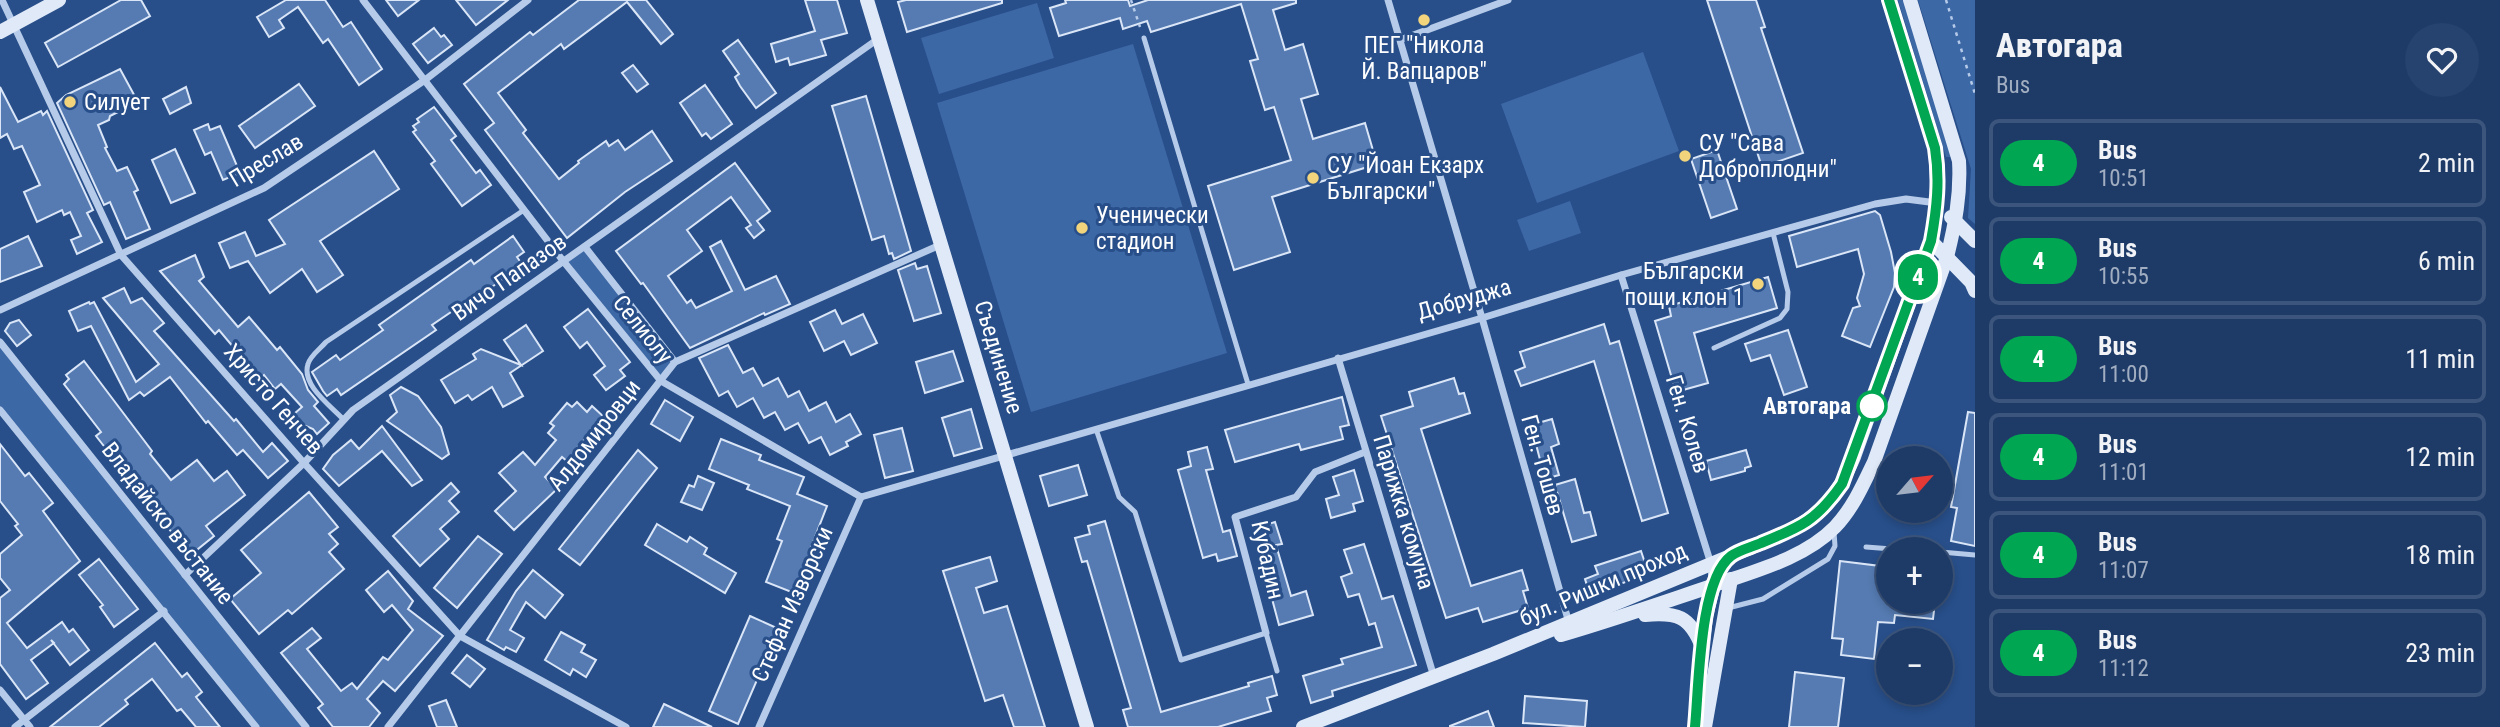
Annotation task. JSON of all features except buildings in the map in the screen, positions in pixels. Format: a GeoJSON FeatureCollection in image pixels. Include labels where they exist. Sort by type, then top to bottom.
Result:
{"type":"FeatureCollection","features":[{"type":"Feature","properties":{"kind":"main road"},"geometry":{"type":"LineString","coordinates":[[6,28],[59,0]]}},
{"type":"Feature","properties":{"kind":"main road","name":"Съединение"},"geometry":{"type":"LineString","coordinates":[[867,0],[1087,727]]}},
{"type":"Feature","properties":{"kind":"main road"},"geometry":{"type":"LineString","coordinates":[[1705,727],[1725,609],[1721,571],[1731,556],[1802,526],[1824,509],[1842,484],[1931,241],[1938,204],[1939,172],[1935,148],[1889,0]]}},
{"type":"Feature","properties":{"kind":"main road"},"geometry":{"type":"LineString","coordinates":[[1721,571],[1813,545],[1849,512],[1874,462],[1947,257],[1956,222],[1959,161],[1910,0]]}},
{"type":"Feature","properties":{"kind":"main road"},"geometry":{"type":"LineString","coordinates":[[1938,204],[1975,241]]}},
{"type":"Feature","properties":{"kind":"main road"},"geometry":{"type":"LineString","coordinates":[[1931,241],[1971,282],[1975,291]]}},
{"type":"Feature","properties":{"kind":"main road","name":"бул. Ришки проход"},"geometry":{"type":"LineString","coordinates":[[1493,654],[1626,617],[1712,585],[1721,571]]}},
{"type":"Feature","properties":{"kind":"main road","name":"бул. Ришки проход"},"geometry":{"type":"LineString","coordinates":[[1303,727],[1569,623],[1721,571]]}},
{"type":"Feature","properties":{"kind":"main road"},"geometry":{"type":"LineString","coordinates":[[1695,727],[1702,648],[1712,585]]}},
{"type":"Feature","properties":{"kind":"main road"},"geometry":{"type":"LineString","coordinates":[[1626,617],[1675,614],[1694,629],[1702,648]]}},
{"type":"Feature","properties":{"kind":"street","name":"Христо Генчев"},"geometry":{"type":"LineString","coordinates":[[2,0],[6,28],[121,255],[303,463],[460,636],[626,727]]}},
{"type":"Feature","properties":{"kind":"street","name":"Селиолу"},"geometry":{"type":"LineString","coordinates":[[363,0],[564,262],[661,381],[861,497]]}},
{"type":"Feature","properties":{"kind":"street","name":"Преслав"},"geometry":{"type":"LineString","coordinates":[[0,310],[264,188],[425,80],[528,0]]}},
{"type":"Feature","properties":{"kind":"street","name":"Ген. Тошев"},"geometry":{"type":"LineString","coordinates":[[1388,0],[1569,623]]}},
{"type":"Feature","properties":{"kind":"street"},"geometry":{"type":"LineString","coordinates":[[1400,40],[1508,0]]}},
{"type":"Feature","properties":{"kind":"street","name":"Вичо Папазов"},"geometry":{"type":"LineString","coordinates":[[185,575],[303,463],[353,410],[879,39]]}},
{"type":"Feature","properties":{"kind":"street","name":"Добруджа"},"geometry":{"type":"LineString","coordinates":[[1005,455],[1482,318],[1620,275],[1875,204],[1906,199],[1938,204]]}},
{"type":"Feature","properties":{"kind":"street","name":"Алдомировци"},"geometry":{"type":"LineString","coordinates":[[388,727],[675,362],[941,244]]}},
{"type":"Feature","properties":{"kind":"street"},"geometry":{"type":"LineString","coordinates":[[585,247],[675,362]]}},
{"type":"Feature","properties":{"kind":"street","name":"Ген. Колев"},"geometry":{"type":"LineString","coordinates":[[1620,275],[1721,571],[1712,585]]}},
{"type":"Feature","properties":{"kind":"street","name":"Владайско въстание"},"geometry":{"type":"LineString","coordinates":[[0,342],[306,727]]}},
{"type":"Feature","properties":{"kind":"street","name":"Парижка комуна"},"geometry":{"type":"LineString","coordinates":[[1338,358],[1434,677]]}},
{"type":"Feature","properties":{"kind":"street"},"geometry":{"type":"LineString","coordinates":[[0,410],[256,727]]}},
{"type":"Feature","properties":{"kind":"street","name":"Кубадин"},"geometry":{"type":"LineString","coordinates":[[1266,633],[1235,517],[1296,497],[1315,471],[1365,452]]}},
{"type":"Feature","properties":{"kind":"street"},"geometry":{"type":"LineString","coordinates":[[861,497],[1005,455]]}},
{"type":"Feature","properties":{"kind":"street","name":"Стефан Изворски"},"geometry":{"type":"LineString","coordinates":[[759,727],[861,497]]}},
{"type":"Feature","properties":{"kind":"street"},"geometry":{"type":"LineString","coordinates":[[15,727],[164,611]]}},
{"type":"Feature","properties":{"kind":"street"},"geometry":{"type":"LineString","coordinates":[[0,690],[30,727]]}},
{"type":"Feature","properties":{"kind":"lane"},"geometry":{"type":"LineString","coordinates":[[1144,38],[1248,384]]}},
{"type":"Feature","properties":{"kind":"lane"},"geometry":{"type":"LineString","coordinates":[[344,420],[306,375],[308,362],[326,342],[524,210]]}},
{"type":"Feature","properties":{"kind":"lane"},"geometry":{"type":"LineString","coordinates":[[1714,348],[1780,318],[1787,309],[1788,292],[1773,233]]}},
{"type":"Feature","properties":{"kind":"lane"},"geometry":{"type":"LineString","coordinates":[[1096,429],[1119,497],[1136,512],[1181,660],[1266,633],[1277,671]]}},
{"type":"Feature","properties":{"kind":"lane"},"geometry":{"type":"LineString","coordinates":[[1725,609],[1763,599],[1828,559],[1835,546],[1834,528]]}},
{"type":"Feature","properties":{"kind":"lane"},"geometry":{"type":"LineString","coordinates":[[1866,547],[1876,548]]}},
{"type":"Feature","properties":{"kind":"lane"},"geometry":{"type":"LineString","coordinates":[[1953,553],[1975,555]]}},
{"type":"Feature","properties":{"kind":"path"},"geometry":{"type":"LineString","coordinates":[[1131,0],[1144,38]]}},
{"type":"Feature","properties":{"kind":"path"},"geometry":{"type":"LineString","coordinates":[[1945,0],[1975,94]]}},
{"type":"Feature","properties":{"kind":"shaded area"},"geometry":{"type":"Polygon","coordinates":[[[1898,0],[1904,0],[1951,157],[1946,157],[1898,0]]]}},
{"type":"Feature","properties":{"kind":"shaded area"},"geometry":{"type":"Polygon","coordinates":[[[1918,0],[1975,0],[1975,224],[1968,218],[1971,169],[1918,0]]]}},
{"type":"Feature","properties":{"kind":"shaded area"},"geometry":{"type":"Polygon","coordinates":[[[1037,3],[1054,58],[939,94],[921,38],[1037,3]]]}},
{"type":"Feature","properties":{"kind":"shaded area","name":"Ученически стадион"},"geometry":{"type":"Polygon","coordinates":[[[1133,44],[1227,353],[1031,412],[937,103],[1133,44]]]}},
{"type":"Feature","properties":{"kind":"shaded area"},"geometry":{"type":"Polygon","coordinates":[[[1643,52],[1679,151],[1537,203],[1501,104],[1643,52]]]}},
{"type":"Feature","properties":{"kind":"shaded area"},"geometry":{"type":"Polygon","coordinates":[[[1570,201],[1581,233],[1529,251],[1517,220],[1570,201]]]}},
{"type":"Feature","properties":{"kind":"shaded area"},"geometry":{"type":"Polygon","coordinates":[[[585,247],[675,362],[661,381],[564,262],[585,247]]]}},
{"type":"Feature","properties":{"kind":"shaded area"},"geometry":{"type":"Polygon","coordinates":[[[0,342],[306,727],[256,727],[0,410],[0,342]]]}},
{"type":"Feature","properties":{"kind":"bus line","name":"4"},"geometry":{"type":"LineString","coordinates":[[1695,727],[1706,616],[1712,585],[1731,556],[1802,526],[1824,509],[1842,484],[1931,241],[1938,204],[1939,172],[1935,148],[1889,0]]}},
{"type":"Feature","properties":{"kind":"place","name":"ПЕГ \"Никола Й. Вапцаров\""},"geometry":{"type":"Point","coordinates":[1424,20]}},
{"type":"Feature","properties":{"kind":"place","name":"Силует"},"geometry":{"type":"Point","coordinates":[70,102]}},
{"type":"Feature","properties":{"kind":"place","name":"СУ \"Сава Доброплодни\""},"geometry":{"type":"Point","coordinates":[1685,156]}},
{"type":"Feature","properties":{"kind":"place","name":"СУ \"Йоан Екзарх Български\""},"geometry":{"type":"Point","coordinates":[1313,178]}},
{"type":"Feature","properties":{"kind":"place","name":"Ученически стадион"},"geometry":{"type":"Point","coordinates":[1082,228]}},
{"type":"Feature","properties":{"kind":"place","name":"Български пощи клон 1"},"geometry":{"type":"Point","coordinates":[1758,284]}},
{"type":"Feature","properties":{"kind":"place","name":"Автогара"},"geometry":{"type":"Point","coordinates":[1872,406]}}]}
